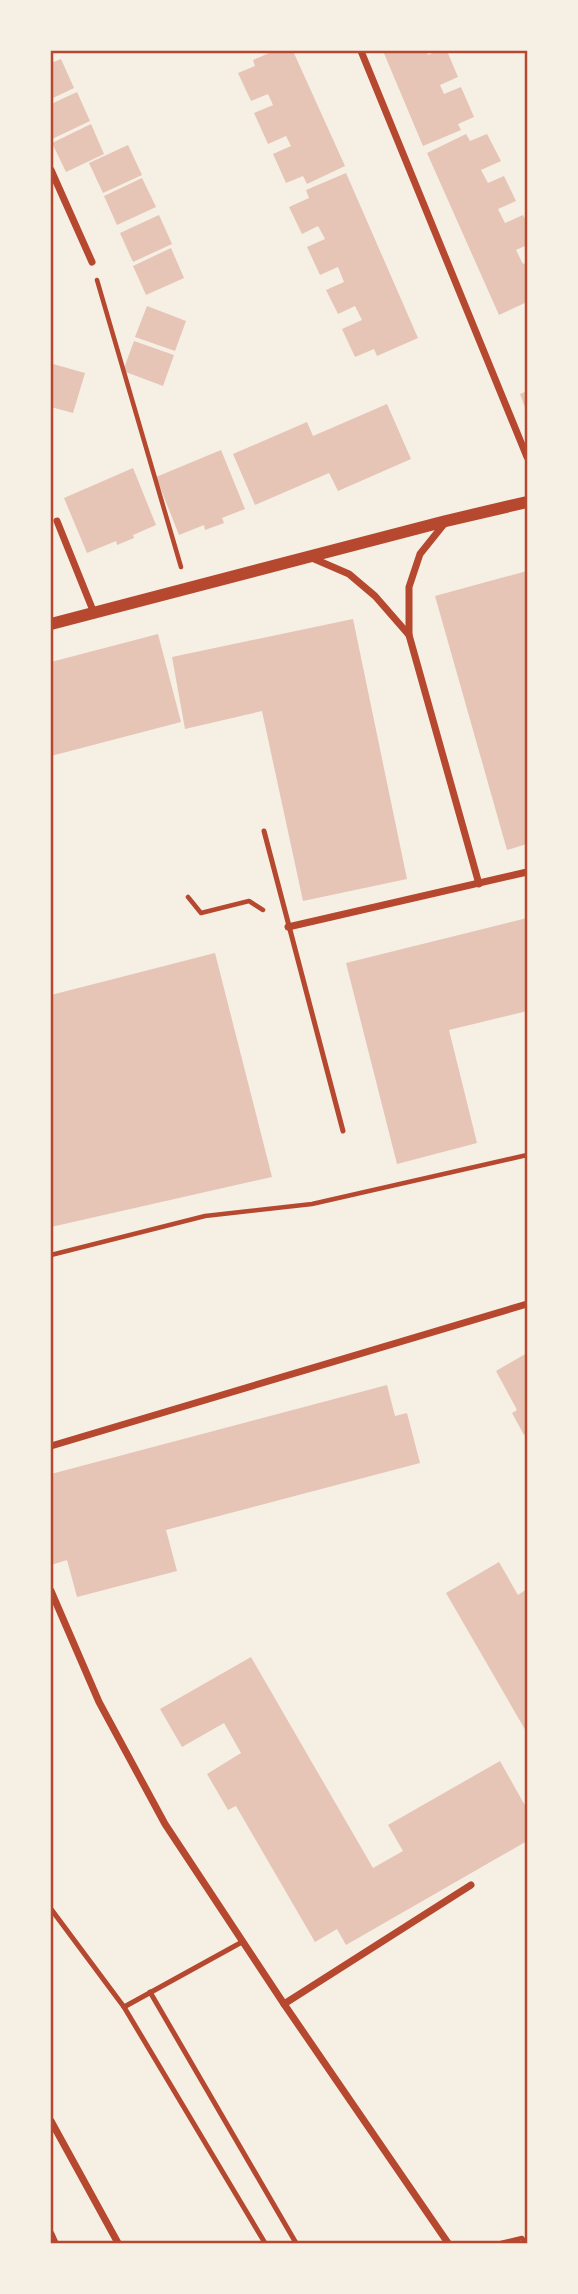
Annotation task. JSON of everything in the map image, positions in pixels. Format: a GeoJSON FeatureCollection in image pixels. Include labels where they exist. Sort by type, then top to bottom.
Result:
{"type":"FeatureCollection","features":[{"type":"Feature","properties":{"kind":"street"},"geometry":{"type":"LineString","coordinates":[[361,51],[527,457]]}},
{"type":"Feature","properties":{"kind":"street"},"geometry":{"type":"LineString","coordinates":[[51,170],[92,262]]}},
{"type":"Feature","properties":{"kind":"street"},"geometry":{"type":"LineString","coordinates":[[51,624],[527,502]]}},
{"type":"Feature","properties":{"kind":"street"},"geometry":{"type":"LineString","coordinates":[[57,521],[94,613]]}},
{"type":"Feature","properties":{"kind":"street"},"geometry":{"type":"LineString","coordinates":[[446,521],[420,554],[409,587],[408,635],[479,884]]}},
{"type":"Feature","properties":{"kind":"street"},"geometry":{"type":"LineString","coordinates":[[310,557],[349,574],[374,596],[408,635]]}},
{"type":"Feature","properties":{"kind":"street"},"geometry":{"type":"LineString","coordinates":[[288,927],[527,872]]}},
{"type":"Feature","properties":{"kind":"street"},"geometry":{"type":"LineString","coordinates":[[51,1446],[527,1304]]}},
{"type":"Feature","properties":{"kind":"street"},"geometry":{"type":"LineString","coordinates":[[51,1591],[99,1702],[165,1824],[242,1942],[448,2243]]}},
{"type":"Feature","properties":{"kind":"street"},"geometry":{"type":"LineString","coordinates":[[284,2004],[471,1885]]}},
{"type":"Feature","properties":{"kind":"street"},"geometry":{"type":"LineString","coordinates":[[51,2121],[118,2243]]}},
{"type":"Feature","properties":{"kind":"street"},"geometry":{"type":"LineString","coordinates":[[51,2234],[55,2243]]}},
{"type":"Feature","properties":{"kind":"lane"},"geometry":{"type":"LineString","coordinates":[[264,831],[343,1131]]}},
{"type":"Feature","properties":{"kind":"lane"},"geometry":{"type":"LineString","coordinates":[[51,1909],[124,2007],[265,2243]]}},
{"type":"Feature","properties":{"kind":"lane"},"geometry":{"type":"LineString","coordinates":[[124,2007],[242,1942]]}},
{"type":"Feature","properties":{"kind":"lane"},"geometry":{"type":"LineString","coordinates":[[150,1992],[296,2243]]}},
{"type":"Feature","properties":{"kind":"path"},"geometry":{"type":"LineString","coordinates":[[92,262],[188,588]]}},
{"type":"Feature","properties":{"kind":"path"},"geometry":{"type":"LineString","coordinates":[[188,897],[201,913],[249,901],[288,927]]}},
{"type":"Feature","properties":{"kind":"path"},"geometry":{"type":"LineString","coordinates":[[51,1255],[205,1216],[313,1204],[527,1155]]}},
{"type":"Feature","properties":{"kind":"path"},"geometry":{"type":"LineString","coordinates":[[501,2243],[522,2238],[526,2243]]}},
{"type":"Feature","properties":{"kind":"building"},"geometry":{"type":"Polygon","coordinates":[[[274,51],[293,51],[345,166],[307,184],[303,176],[286,183],[273,154],[291,146],[286,136],[268,144],[254,113],[273,105],[268,94],[251,101],[238,73],[255,66],[253,60],[274,51]]]}},
{"type":"Feature","properties":{"kind":"building"},"geometry":{"type":"Polygon","coordinates":[[[383,51],[426,51],[428,55],[447,51],[458,77],[440,85],[444,94],[461,87],[474,117],[458,124],[461,130],[423,146],[383,51]]]}},
{"type":"Feature","properties":{"kind":"building"},"geometry":{"type":"Polygon","coordinates":[[[61,59],[74,88],[51,99],[51,63],[61,59]]]}},
{"type":"Feature","properties":{"kind":"building"},"geometry":{"type":"Polygon","coordinates":[[[77,92],[90,121],[52,139],[51,104],[77,92]]]}},
{"type":"Feature","properties":{"kind":"building"},"geometry":{"type":"Polygon","coordinates":[[[91,124],[104,154],[66,172],[52,143],[91,124]]]}},
{"type":"Feature","properties":{"kind":"building"},"geometry":{"type":"Polygon","coordinates":[[[466,134],[470,141],[487,134],[501,161],[481,170],[488,183],[504,176],[516,201],[498,209],[505,223],[523,215],[527,223],[527,245],[516,250],[523,264],[527,262],[527,302],[499,315],[427,153],[466,134]]]}},
{"type":"Feature","properties":{"kind":"building"},"geometry":{"type":"Polygon","coordinates":[[[128,145],[142,175],[103,193],[89,163],[128,145]]]}},
{"type":"Feature","properties":{"kind":"building"},"geometry":{"type":"Polygon","coordinates":[[[346,173],[418,338],[377,356],[374,349],[355,357],[342,329],[362,320],[355,306],[338,314],[326,290],[344,282],[338,267],[320,275],[307,247],[325,239],[318,226],[302,234],[289,207],[309,198],[306,190],[346,173]]]}},
{"type":"Feature","properties":{"kind":"building"},"geometry":{"type":"Polygon","coordinates":[[[142,178],[156,207],[117,225],[104,196],[142,178]]]}},
{"type":"Feature","properties":{"kind":"building"},"geometry":{"type":"Polygon","coordinates":[[[159,215],[172,244],[133,262],[120,233],[159,215]]]}},
{"type":"Feature","properties":{"kind":"building"},"geometry":{"type":"Polygon","coordinates":[[[171,248],[184,278],[146,295],[133,266],[171,248]]]}},
{"type":"Feature","properties":{"kind":"building"},"geometry":{"type":"Polygon","coordinates":[[[147,306],[186,321],[175,351],[135,337],[147,306]]]}},
{"type":"Feature","properties":{"kind":"building"},"geometry":{"type":"Polygon","coordinates":[[[134,341],[174,355],[163,386],[123,371],[134,341]]]}},
{"type":"Feature","properties":{"kind":"building"},"geometry":{"type":"Polygon","coordinates":[[[53,364],[85,373],[73,413],[51,407],[53,364]]]}},
{"type":"Feature","properties":{"kind":"building"},"geometry":{"type":"Polygon","coordinates":[[[527,391],[527,413],[520,394],[527,391]]]}},
{"type":"Feature","properties":{"kind":"building"},"geometry":{"type":"Polygon","coordinates":[[[387,404],[411,459],[338,491],[329,473],[255,505],[233,454],[307,422],[313,436],[387,404]]]}},
{"type":"Feature","properties":{"kind":"building"},"geometry":{"type":"Polygon","coordinates":[[[221,450],[245,509],[222,518],[224,523],[205,530],[204,525],[179,535],[156,477],[221,450]]]}},
{"type":"Feature","properties":{"kind":"building"},"geometry":{"type":"Polygon","coordinates":[[[133,468],[156,525],[117,545],[116,541],[87,553],[64,498],[133,468]]]}},
{"type":"Feature","properties":{"kind":"building"},"geometry":{"type":"Polygon","coordinates":[[[527,571],[527,844],[507,850],[435,596],[527,571]]]}},
{"type":"Feature","properties":{"kind":"building"},"geometry":{"type":"Polygon","coordinates":[[[353,619],[407,879],[303,901],[262,711],[185,729],[172,657],[353,619]]]}},
{"type":"Feature","properties":{"kind":"building"},"geometry":{"type":"Polygon","coordinates":[[[158,634],[181,722],[51,756],[51,662],[158,634]]]}},
{"type":"Feature","properties":{"kind":"building"},"geometry":{"type":"Polygon","coordinates":[[[527,918],[527,1011],[449,1030],[477,1143],[397,1164],[346,963],[527,918]]]}},
{"type":"Feature","properties":{"kind":"building"},"geometry":{"type":"Polygon","coordinates":[[[215,953],[272,1177],[51,1227],[51,995],[215,953]]]}},
{"type":"Feature","properties":{"kind":"building"},"geometry":{"type":"Polygon","coordinates":[[[527,1353],[527,1433],[524,1435],[512,1413],[517,1410],[496,1371],[527,1353]]]}},
{"type":"Feature","properties":{"kind":"building"},"geometry":{"type":"Polygon","coordinates":[[[387,1385],[395,1416],[407,1413],[420,1463],[166,1530],[177,1571],[77,1597],[67,1560],[51,1565],[51,1474],[387,1385]]]}},
{"type":"Feature","properties":{"kind":"building"},"geometry":{"type":"Polygon","coordinates":[[[499,1562],[518,1595],[527,1589],[527,1733],[446,1593],[499,1562]]]}},
{"type":"Feature","properties":{"kind":"building"},"geometry":{"type":"Polygon","coordinates":[[[251,1657],[373,1868],[403,1851],[388,1825],[500,1761],[527,1809],[527,1841],[346,1945],[337,1929],[315,1942],[236,1806],[228,1810],[207,1774],[241,1753],[224,1723],[182,1747],[160,1709],[251,1657]]]}}]}
